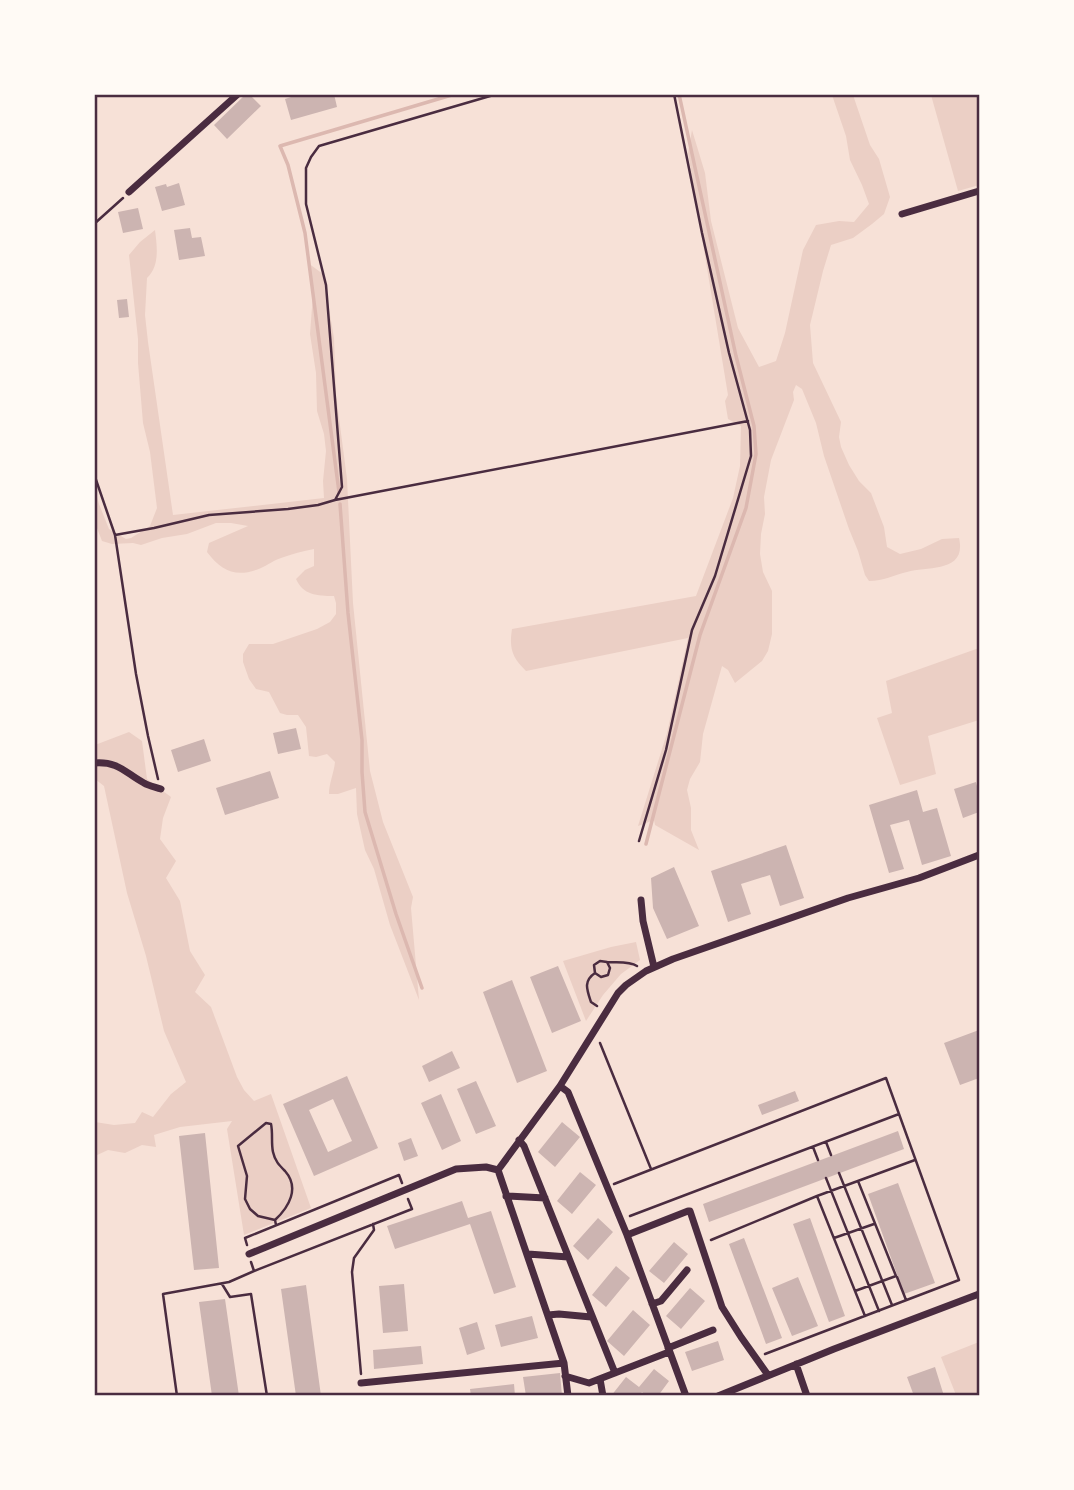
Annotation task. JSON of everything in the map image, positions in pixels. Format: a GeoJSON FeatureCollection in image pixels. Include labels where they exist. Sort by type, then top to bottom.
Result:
{"type":"FeatureCollection","features":[{"type":"Feature","properties":{"kind":"street"},"geometry":{"type":"LineString","coordinates":[[129,192],[238,94]]}},
{"type":"Feature","properties":{"kind":"street"},"geometry":{"type":"LineString","coordinates":[[902,214],[979,191]]}},
{"type":"Feature","properties":{"kind":"street"},"geometry":{"type":"LineString","coordinates":[[94,763],[118,766],[146,785],[161,789]]}},
{"type":"Feature","properties":{"kind":"street"},"geometry":{"type":"LineString","coordinates":[[498,1170],[560,1086],[618,993],[626,985],[654,967],[848,898],[919,878],[979,855]]}},
{"type":"Feature","properties":{"kind":"street"},"geometry":{"type":"LineString","coordinates":[[641,900],[654,967]]}},
{"type":"Feature","properties":{"kind":"street"},"geometry":{"type":"LineString","coordinates":[[560,1086],[568,1092],[608,1186],[686,1395]]}},
{"type":"Feature","properties":{"kind":"street"},"geometry":{"type":"LineString","coordinates":[[519,1140],[524,1146],[615,1373]]}},
{"type":"Feature","properties":{"kind":"street"},"geometry":{"type":"LineString","coordinates":[[249,1254],[456,1170],[486,1167],[498,1170]]}},
{"type":"Feature","properties":{"kind":"street"},"geometry":{"type":"LineString","coordinates":[[498,1170],[564,1363],[568,1395]]}},
{"type":"Feature","properties":{"kind":"street"},"geometry":{"type":"LineString","coordinates":[[506,1196],[545,1198]]}},
{"type":"Feature","properties":{"kind":"street"},"geometry":{"type":"LineString","coordinates":[[627,1235],[689,1211],[722,1307],[768,1375]]}},
{"type":"Feature","properties":{"kind":"street"},"geometry":{"type":"LineString","coordinates":[[528,1254],[568,1257]]}},
{"type":"Feature","properties":{"kind":"street"},"geometry":{"type":"LineString","coordinates":[[652,1304],[662,1301],[687,1270]]}},
{"type":"Feature","properties":{"kind":"street"},"geometry":{"type":"LineString","coordinates":[[718,1395],[979,1294]]}},
{"type":"Feature","properties":{"kind":"street"},"geometry":{"type":"LineString","coordinates":[[548,1315],[591,1317]]}},
{"type":"Feature","properties":{"kind":"street"},"geometry":{"type":"LineString","coordinates":[[565,1376],[589,1382],[600,1380],[713,1330]]}},
{"type":"Feature","properties":{"kind":"street"},"geometry":{"type":"LineString","coordinates":[[361,1383],[564,1363]]}},
{"type":"Feature","properties":{"kind":"street"},"geometry":{"type":"LineString","coordinates":[[796,1364],[807,1395]]}},
{"type":"Feature","properties":{"kind":"street"},"geometry":{"type":"LineString","coordinates":[[600,1380],[603,1395]]}},
{"type":"Feature","properties":{"kind":"path"},"geometry":{"type":"LineString","coordinates":[[335,500],[342,487],[331,337],[326,285],[306,204],[306,168],[319,146],[497,94]]}},
{"type":"Feature","properties":{"kind":"path"},"geometry":{"type":"LineString","coordinates":[[639,841],[666,750],[692,631],[715,576],[751,456],[750,430],[729,353],[674,94]]}},
{"type":"Feature","properties":{"kind":"path"},"geometry":{"type":"LineString","coordinates":[[94,224],[129,192]]}},
{"type":"Feature","properties":{"kind":"path"},"geometry":{"type":"LineString","coordinates":[[114,535],[209,514],[318,505],[748,421]]}},
{"type":"Feature","properties":{"kind":"path"},"geometry":{"type":"LineString","coordinates":[[94,474],[114,535],[136,674],[161,789]]}},
{"type":"Feature","properties":{"kind":"path"},"geometry":{"type":"LineString","coordinates":[[607,962],[610,968],[608,975],[601,977],[595,973],[594,965],[600,961],[607,962],[620,964],[632,962],[638,966]]}},
{"type":"Feature","properties":{"kind":"path"},"geometry":{"type":"LineString","coordinates":[[595,973],[589,977],[586,987],[591,1002],[600,1007]]}},
{"type":"Feature","properties":{"kind":"path"},"geometry":{"type":"LineString","coordinates":[[595,1031],[651,1169]]}},
{"type":"Feature","properties":{"kind":"path"},"geometry":{"type":"LineString","coordinates":[[608,1186],[886,1078],[960,1280],[757,1358]]}},
{"type":"Feature","properties":{"kind":"path"},"geometry":{"type":"LineString","coordinates":[[621,1220],[899,1114]]}},
{"type":"Feature","properties":{"kind":"path"},"geometry":{"type":"LineString","coordinates":[[265,1123],[271,1124],[273,1153],[278,1166],[286,1172],[292,1184],[292,1196],[286,1210],[276,1222],[258,1216],[250,1209],[245,1199],[247,1175],[238,1146],[265,1123]]}},
{"type":"Feature","properties":{"kind":"path"},"geometry":{"type":"LineString","coordinates":[[826,1142],[831,1156]]}},
{"type":"Feature","properties":{"kind":"path"},"geometry":{"type":"LineString","coordinates":[[813,1147],[818,1160]]}},
{"type":"Feature","properties":{"kind":"path"},"geometry":{"type":"LineString","coordinates":[[701,1244],[817,1196],[915,1160]]}},
{"type":"Feature","properties":{"kind":"path"},"geometry":{"type":"LineString","coordinates":[[839,1173],[892,1305]]}},
{"type":"Feature","properties":{"kind":"path"},"geometry":{"type":"LineString","coordinates":[[826,1178],[878,1311]]}},
{"type":"Feature","properties":{"kind":"path"},"geometry":{"type":"LineString","coordinates":[[858,1181],[906,1300]]}},
{"type":"Feature","properties":{"kind":"path"},"geometry":{"type":"LineString","coordinates":[[817,1196],[865,1316]]}},
{"type":"Feature","properties":{"kind":"path"},"geometry":{"type":"LineString","coordinates":[[834,1238],[875,1223]]}},
{"type":"Feature","properties":{"kind":"path"},"geometry":{"type":"LineString","coordinates":[[361,1383],[352,1272],[354,1258],[374,1230],[373,1224]]}},
{"type":"Feature","properties":{"kind":"path"},"geometry":{"type":"LineString","coordinates":[[177,1395],[163,1294],[222,1284],[254,1271],[249,1254]]}},
{"type":"Feature","properties":{"kind":"path"},"geometry":{"type":"LineString","coordinates":[[855,1291],[896,1276]]}},
{"type":"Feature","properties":{"kind":"path"},"geometry":{"type":"LineString","coordinates":[[222,1284],[230,1297],[251,1294],[267,1395]]}},
{"type":"Feature","properties":{"kind":"shaded area"},"geometry":{"type":"Polygon","coordinates":[[[832,95],[853,95],[870,145],[879,159],[890,197],[884,214],[872,224],[853,238],[831,245],[810,325],[813,363],[841,422],[841,447],[859,481],[871,493],[884,527],[887,547],[900,554],[921,549],[942,539],[959,538],[960,549],[952,563],[944,566],[869,581],[824,456],[816,423],[802,389],[796,385],[794,400],[771,460],[764,497],[765,514],[760,554],[763,572],[772,591],[772,634],[768,651],[762,661],[735,683],[728,670],[722,666],[703,734],[700,762],[687,790],[691,808],[691,830],[699,850],[655,825],[654,820],[638,826],[667,733],[688,638],[526,671],[513,652],[512,629],[696,596],[733,498],[740,466],[741,426],[728,419],[725,401],[728,395],[688,153],[692,130],[705,173],[711,221],[738,328],[759,367],[776,361],[785,333],[803,250],[816,225],[839,221],[854,222],[869,204],[850,160],[846,136],[832,95]]]}},
{"type":"Feature","properties":{"kind":"shaded area"},"geometry":{"type":"Polygon","coordinates":[[[931,95],[979,95],[979,185],[958,191],[931,95]]]}},
{"type":"Feature","properties":{"kind":"shaded area"},"geometry":{"type":"Polygon","coordinates":[[[155,230],[157,256],[154,268],[147,278],[145,315],[173,515],[324,498],[326,451],[317,411],[316,373],[310,334],[313,294],[308,263],[323,274],[334,338],[336,395],[347,479],[353,603],[370,771],[383,822],[413,897],[411,908],[419,1000],[365,850],[357,814],[356,788],[329,794],[335,762],[327,754],[309,756],[306,727],[298,715],[280,713],[269,692],[256,689],[243,662],[243,654],[249,644],[273,644],[317,629],[330,622],[336,614],[334,596],[311,594],[302,588],[296,579],[314,566],[314,549],[278,559],[252,571],[237,573],[224,568],[213,559],[207,552],[209,543],[248,526],[216,523],[187,534],[141,545],[102,541],[95,523],[94,486],[109,529],[126,539],[150,526],[157,508],[150,452],[143,423],[129,255],[155,230]]]}},
{"type":"Feature","properties":{"kind":"shaded area"},"geometry":{"type":"Polygon","coordinates":[[[979,648],[979,720],[928,736],[936,774],[900,785],[877,718],[892,713],[886,681],[979,648]]]}},
{"type":"Feature","properties":{"kind":"shaded area"},"geometry":{"type":"Polygon","coordinates":[[[129,732],[142,741],[147,779],[171,797],[163,818],[160,839],[176,861],[166,878],[180,901],[190,951],[205,975],[195,992],[211,1007],[244,1090],[254,1101],[271,1094],[311,1208],[244,1235],[227,1129],[232,1121],[180,1127],[154,1135],[156,1147],[142,1145],[125,1153],[108,1150],[95,1156],[95,1122],[114,1125],[135,1123],[142,1112],[153,1117],[171,1094],[186,1082],[164,1031],[127,893],[104,786],[95,779],[95,745],[129,732]]]}},
{"type":"Feature","properties":{"kind":"shaded area"},"geometry":{"type":"Polygon","coordinates":[[[636,942],[640,960],[621,974],[586,1021],[563,961],[636,942]]]}},
{"type":"Feature","properties":{"kind":"shaded area"},"geometry":{"type":"Polygon","coordinates":[[[979,1342],[979,1395],[956,1395],[941,1357],[979,1342]]]}},
{"type":"Feature","properties":{"kind":"building"},"geometry":{"type":"Polygon","coordinates":[[[246,94],[261,106],[227,139],[214,125],[246,94]]]}},
{"type":"Feature","properties":{"kind":"building"},"geometry":{"type":"Polygon","coordinates":[[[300,94],[334,94],[337,107],[291,120],[285,99],[300,94]]]}},
{"type":"Feature","properties":{"kind":"building"},"geometry":{"type":"Polygon","coordinates":[[[179,183],[185,205],[162,211],[155,187],[179,183]]]}},
{"type":"Feature","properties":{"kind":"building"},"geometry":{"type":"Polygon","coordinates":[[[138,208],[143,229],[123,233],[118,212],[138,208]]]}},
{"type":"Feature","properties":{"kind":"building"},"geometry":{"type":"Polygon","coordinates":[[[190,228],[192,238],[201,237],[205,256],[179,260],[174,230],[190,228]]]}},
{"type":"Feature","properties":{"kind":"building"},"geometry":{"type":"Polygon","coordinates":[[[127,299],[129,317],[119,318],[117,300],[127,299]]]}},
{"type":"Feature","properties":{"kind":"building"},"geometry":{"type":"Polygon","coordinates":[[[296,728],[301,749],[278,754],[273,733],[296,728]]]}},
{"type":"Feature","properties":{"kind":"building"},"geometry":{"type":"Polygon","coordinates":[[[204,739],[211,761],[178,772],[171,750],[204,739]]]}},
{"type":"Feature","properties":{"kind":"building"},"geometry":{"type":"Polygon","coordinates":[[[270,771],[279,798],[225,815],[216,788],[270,771]]]}},
{"type":"Feature","properties":{"kind":"building"},"geometry":{"type":"Polygon","coordinates":[[[976,782],[979,812],[963,818],[954,789],[976,782]]]}},
{"type":"Feature","properties":{"kind":"building"},"geometry":{"type":"Polygon","coordinates":[[[917,790],[923,812],[937,808],[951,856],[922,865],[909,820],[890,825],[904,869],[889,873],[869,805],[917,790]]]}},
{"type":"Feature","properties":{"kind":"building"},"geometry":{"type":"Polygon","coordinates":[[[786,845],[804,898],[780,906],[770,875],[741,884],[751,914],[728,922],[711,871],[786,845]]]}},
{"type":"Feature","properties":{"kind":"building"},"geometry":{"type":"Polygon","coordinates":[[[674,867],[699,926],[667,939],[653,908],[651,878],[674,867]]]}},
{"type":"Feature","properties":{"kind":"building"},"geometry":{"type":"Polygon","coordinates":[[[558,966],[581,1021],[552,1033],[530,977],[558,966]]]}},
{"type":"Feature","properties":{"kind":"building"},"geometry":{"type":"Polygon","coordinates":[[[512,980],[547,1071],[517,1083],[483,992],[512,980]]]}},
{"type":"Feature","properties":{"kind":"building"},"geometry":{"type":"Polygon","coordinates":[[[979,1030],[979,1078],[960,1085],[944,1043],[979,1030]]]}},
{"type":"Feature","properties":{"kind":"building"},"geometry":{"type":"Polygon","coordinates":[[[452,1051],[460,1068],[429,1082],[422,1066],[452,1051]]]}},
{"type":"Feature","properties":{"kind":"building"},"geometry":{"type":"Polygon","coordinates":[[[347,1076],[378,1148],[314,1176],[283,1104],[347,1076]],[[333,1099],[309,1110],[328,1152],[352,1141],[333,1099]]]}},
{"type":"Feature","properties":{"kind":"building"},"geometry":{"type":"Polygon","coordinates":[[[476,1081],[496,1126],[476,1134],[457,1089],[476,1081]]]}},
{"type":"Feature","properties":{"kind":"building"},"geometry":{"type":"Polygon","coordinates":[[[795,1091],[799,1101],[762,1115],[758,1105],[795,1091]]]}},
{"type":"Feature","properties":{"kind":"building"},"geometry":{"type":"Polygon","coordinates":[[[441,1094],[461,1141],[442,1150],[421,1103],[441,1094]]]}},
{"type":"Feature","properties":{"kind":"building"},"geometry":{"type":"Polygon","coordinates":[[[562,1122],[580,1137],[555,1167],[538,1152],[562,1122]]]}},
{"type":"Feature","properties":{"kind":"building"},"geometry":{"type":"Polygon","coordinates":[[[898,1131],[904,1149],[709,1222],[703,1204],[898,1131]]]}},
{"type":"Feature","properties":{"kind":"building"},"geometry":{"type":"Polygon","coordinates":[[[205,1133],[219,1268],[194,1270],[179,1136],[205,1133]]]}},
{"type":"Feature","properties":{"kind":"building"},"geometry":{"type":"Polygon","coordinates":[[[411,1138],[418,1156],[404,1161],[398,1143],[411,1138]]]}},
{"type":"Feature","properties":{"kind":"building"},"geometry":{"type":"Polygon","coordinates":[[[580,1172],[596,1185],[572,1214],[557,1201],[580,1172]]]}},
{"type":"Feature","properties":{"kind":"building"},"geometry":{"type":"Polygon","coordinates":[[[898,1183],[935,1283],[904,1294],[868,1194],[898,1183]]]}},
{"type":"Feature","properties":{"kind":"building"},"geometry":{"type":"Polygon","coordinates":[[[462,1201],[468,1218],[491,1211],[516,1287],[494,1294],[470,1224],[395,1249],[387,1226],[462,1201]]]}},
{"type":"Feature","properties":{"kind":"building"},"geometry":{"type":"Polygon","coordinates":[[[598,1218],[613,1232],[588,1260],[573,1246],[598,1218]]]}},
{"type":"Feature","properties":{"kind":"building"},"geometry":{"type":"Polygon","coordinates":[[[810,1218],[845,1316],[829,1322],[793,1224],[810,1218]]]}},
{"type":"Feature","properties":{"kind":"building"},"geometry":{"type":"Polygon","coordinates":[[[744,1238],[782,1338],[766,1344],[729,1244],[744,1238]]]}},
{"type":"Feature","properties":{"kind":"building"},"geometry":{"type":"Polygon","coordinates":[[[674,1242],[688,1254],[664,1283],[649,1271],[674,1242]]]}},
{"type":"Feature","properties":{"kind":"building"},"geometry":{"type":"Polygon","coordinates":[[[616,1266],[630,1278],[606,1307],[592,1295],[616,1266]]]}},
{"type":"Feature","properties":{"kind":"building"},"geometry":{"type":"Polygon","coordinates":[[[798,1277],[818,1326],[792,1336],[772,1288],[798,1277]]]}},
{"type":"Feature","properties":{"kind":"building"},"geometry":{"type":"Polygon","coordinates":[[[404,1284],[408,1331],[383,1333],[379,1286],[404,1284]]]}},
{"type":"Feature","properties":{"kind":"building"},"geometry":{"type":"Polygon","coordinates":[[[306,1285],[321,1396],[296,1396],[281,1289],[306,1285]]]}},
{"type":"Feature","properties":{"kind":"building"},"geometry":{"type":"Polygon","coordinates":[[[690,1288],[705,1301],[681,1329],[666,1316],[690,1288]]]}},
{"type":"Feature","properties":{"kind":"building"},"geometry":{"type":"Polygon","coordinates":[[[225,1299],[239,1396],[212,1396],[199,1302],[225,1299]]]}},
{"type":"Feature","properties":{"kind":"building"},"geometry":{"type":"Polygon","coordinates":[[[633,1310],[650,1325],[624,1356],[607,1341],[633,1310]]]}},
{"type":"Feature","properties":{"kind":"building"},"geometry":{"type":"Polygon","coordinates":[[[532,1316],[538,1338],[501,1347],[495,1325],[532,1316]]]}},
{"type":"Feature","properties":{"kind":"building"},"geometry":{"type":"Polygon","coordinates":[[[477,1322],[485,1349],[467,1355],[459,1328],[477,1322]]]}},
{"type":"Feature","properties":{"kind":"building"},"geometry":{"type":"Polygon","coordinates":[[[718,1341],[724,1360],[692,1371],[685,1352],[718,1341]]]}},
{"type":"Feature","properties":{"kind":"building"},"geometry":{"type":"Polygon","coordinates":[[[421,1346],[423,1364],[374,1369],[373,1350],[421,1346]]]}},
{"type":"Feature","properties":{"kind":"building"},"geometry":{"type":"Polygon","coordinates":[[[935,1367],[944,1396],[914,1396],[907,1377],[935,1367]]]}},
{"type":"Feature","properties":{"kind":"building"},"geometry":{"type":"Polygon","coordinates":[[[654,1369],[669,1381],[658,1396],[646,1396],[642,1392],[639,1396],[611,1396],[626,1377],[639,1387],[654,1369]]]}},
{"type":"Feature","properties":{"kind":"building"},"geometry":{"type":"Polygon","coordinates":[[[560,1373],[562,1396],[526,1396],[523,1377],[560,1373]]]}},
{"type":"Feature","properties":{"kind":"building"},"geometry":{"type":"Polygon","coordinates":[[[514,1384],[515,1396],[471,1396],[470,1389],[514,1384]]]}},
{"type":"Feature","properties":{"kind":"waterway"},"geometry":{"type":"LineString","coordinates":[[339,492],[305,233],[288,165],[280,146],[455,94]]}},
{"type":"Feature","properties":{"kind":"waterway"},"geometry":{"type":"LineString","coordinates":[[646,844],[700,635],[746,508],[756,454],[754,426],[736,356],[679,94]]}},
{"type":"Feature","properties":{"kind":"waterway"},"geometry":{"type":"LineString","coordinates":[[340,504],[348,613],[362,740],[365,812],[422,988]]}}]}
